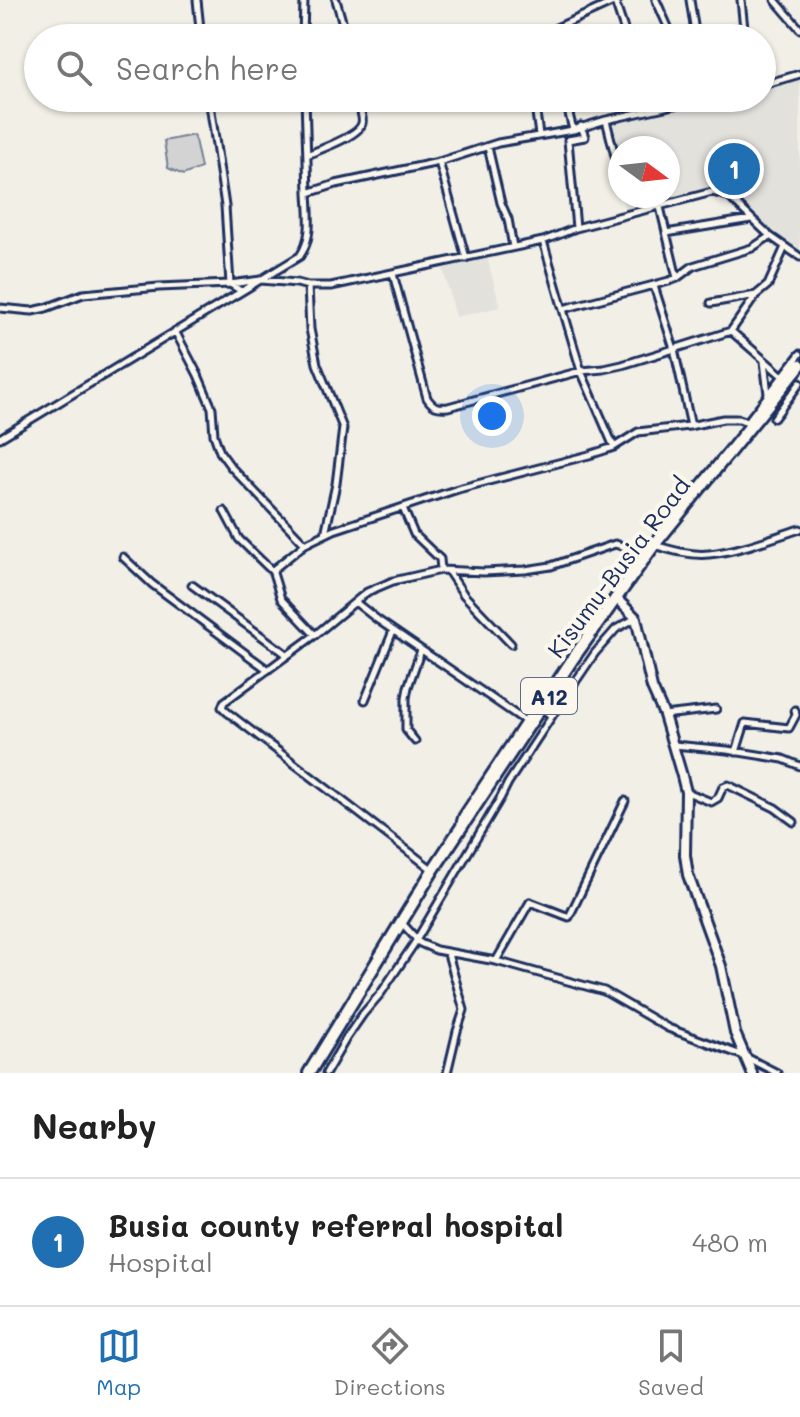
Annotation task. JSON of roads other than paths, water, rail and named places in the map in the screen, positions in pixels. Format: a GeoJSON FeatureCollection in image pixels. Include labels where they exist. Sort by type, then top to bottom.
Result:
{"type":"FeatureCollection","features":[{"type":"Feature","properties":{"kind":"highway","name":"Kisumu-Busia Road"},"geometry":{"type":"LineString","coordinates":[[309,1073],[462,825],[616,598],[785,378],[800,365]]}},
{"type":"Feature","properties":{"kind":"street"},"geometry":{"type":"LineString","coordinates":[[197,0],[200,24]]}},
{"type":"Feature","properties":{"kind":"street"},"geometry":{"type":"LineString","coordinates":[[303,24],[304,0]]}},
{"type":"Feature","properties":{"kind":"street"},"geometry":{"type":"LineString","coordinates":[[336,0],[343,24]]}},
{"type":"Feature","properties":{"kind":"street"},"geometry":{"type":"LineString","coordinates":[[656,0],[667,24]]}},
{"type":"Feature","properties":{"kind":"street"},"geometry":{"type":"LineString","coordinates":[[690,0],[694,24]]}},
{"type":"Feature","properties":{"kind":"street"},"geometry":{"type":"LineString","coordinates":[[741,0],[744,24]]}},
{"type":"Feature","properties":{"kind":"street"},"geometry":{"type":"LineString","coordinates":[[775,0],[800,29]]}},
{"type":"Feature","properties":{"kind":"street"},"geometry":{"type":"LineString","coordinates":[[565,24],[616,1],[623,24]]}},
{"type":"Feature","properties":{"kind":"street"},"geometry":{"type":"LineString","coordinates":[[776,81],[800,74]]}},
{"type":"Feature","properties":{"kind":"street"},"geometry":{"type":"LineString","coordinates":[[211,112],[225,206],[230,284]]}},
{"type":"Feature","properties":{"kind":"street"},"geometry":{"type":"LineString","coordinates":[[0,438],[300,256],[305,249],[310,224],[305,112]]}},
{"type":"Feature","properties":{"kind":"street"},"geometry":{"type":"LineString","coordinates":[[307,155],[343,140],[360,128],[363,123],[360,112]]}},
{"type":"Feature","properties":{"kind":"street"},"geometry":{"type":"LineString","coordinates":[[536,112],[539,135]]}},
{"type":"Feature","properties":{"kind":"street"},"geometry":{"type":"LineString","coordinates":[[568,112],[573,130]]}},
{"type":"Feature","properties":{"kind":"street"},"geometry":{"type":"LineString","coordinates":[[308,193],[642,112]]}},
{"type":"Feature","properties":{"kind":"street"},"geometry":{"type":"LineString","coordinates":[[606,120],[610,136]]}},
{"type":"Feature","properties":{"kind":"street"},"geometry":{"type":"LineString","coordinates":[[576,228],[568,140],[585,137],[581,126]]}},
{"type":"Feature","properties":{"kind":"street"},"geometry":{"type":"LineString","coordinates":[[488,147],[513,247]]}},
{"type":"Feature","properties":{"kind":"street"},"geometry":{"type":"LineString","coordinates":[[439,162],[466,258]]}},
{"type":"Feature","properties":{"kind":"street"},"geometry":{"type":"LineString","coordinates":[[680,201],[712,192],[728,196],[770,236],[800,257]]}},
{"type":"Feature","properties":{"kind":"street"},"geometry":{"type":"LineString","coordinates":[[0,308],[32,311],[83,294],[261,280],[331,286],[543,241],[576,228],[656,208]]}},
{"type":"Feature","properties":{"kind":"street"},"geometry":{"type":"LineString","coordinates":[[660,208],[677,278]]}},
{"type":"Feature","properties":{"kind":"street"},"geometry":{"type":"LineString","coordinates":[[666,233],[752,218]]}},
{"type":"Feature","properties":{"kind":"street"},"geometry":{"type":"LineString","coordinates":[[563,309],[677,278],[693,266],[742,251],[770,236]]}},
{"type":"Feature","properties":{"kind":"street"},"geometry":{"type":"LineString","coordinates":[[543,241],[581,371],[614,447]]}},
{"type":"Feature","properties":{"kind":"street"},"geometry":{"type":"LineString","coordinates":[[393,274],[427,398],[432,405],[448,407],[581,371],[613,367],[731,331],[756,295],[768,285],[785,247]]}},
{"type":"Feature","properties":{"kind":"street"},"geometry":{"type":"LineString","coordinates":[[230,284],[241,291]]}},
{"type":"Feature","properties":{"kind":"street"},"geometry":{"type":"LineString","coordinates":[[308,286],[310,329],[317,364],[343,428],[336,484],[325,534]]}},
{"type":"Feature","properties":{"kind":"street"},"geometry":{"type":"LineString","coordinates":[[654,286],[674,349],[691,426]]}},
{"type":"Feature","properties":{"kind":"street"},"geometry":{"type":"LineString","coordinates":[[711,303],[756,295]]}},
{"type":"Feature","properties":{"kind":"street"},"geometry":{"type":"LineString","coordinates":[[175,331],[212,408],[214,435],[220,452],[305,544]]}},
{"type":"Feature","properties":{"kind":"street"},"geometry":{"type":"LineString","coordinates":[[731,331],[785,378]]}},
{"type":"Feature","properties":{"kind":"street"},"geometry":{"type":"LineString","coordinates":[[273,573],[305,544],[325,534],[458,489],[614,447],[638,432],[723,419],[749,424],[800,354]]}},
{"type":"Feature","properties":{"kind":"street"},"geometry":{"type":"LineString","coordinates":[[764,361],[768,395]]}},
{"type":"Feature","properties":{"kind":"street"},"geometry":{"type":"LineString","coordinates":[[774,418],[800,383]]}},
{"type":"Feature","properties":{"kind":"street"},"geometry":{"type":"LineString","coordinates":[[403,508],[414,534],[440,559],[444,570],[464,595],[511,644]]}},
{"type":"Feature","properties":{"kind":"street"},"geometry":{"type":"LineString","coordinates":[[224,511],[239,539],[273,573],[281,599],[315,635]]}},
{"type":"Feature","properties":{"kind":"street"},"geometry":{"type":"LineString","coordinates":[[654,545],[674,551],[708,554],[800,529]]}},
{"type":"Feature","properties":{"kind":"street"},"geometry":{"type":"LineString","coordinates":[[433,870],[249,730],[222,707],[224,702],[367,592],[393,581],[444,570],[484,572],[551,566],[615,544],[626,547],[639,565]]}},
{"type":"Feature","properties":{"kind":"street"},"geometry":{"type":"LineString","coordinates":[[123,557],[152,584],[268,670]]}},
{"type":"Feature","properties":{"kind":"street"},"geometry":{"type":"LineString","coordinates":[[192,585],[286,654]]}},
{"type":"Feature","properties":{"kind":"street"},"geometry":{"type":"LineString","coordinates":[[616,598],[636,618],[652,688],[673,745],[686,792],[685,855],[688,875],[721,966],[735,1033],[752,1073]]}},
{"type":"Feature","properties":{"kind":"street"},"geometry":{"type":"LineString","coordinates":[[355,602],[525,721]]}},
{"type":"Feature","properties":{"kind":"street"},"geometry":{"type":"LineString","coordinates":[[326,1073],[355,1025],[417,940],[508,783],[552,716],[595,653],[616,629],[636,618]]}},
{"type":"Feature","properties":{"kind":"street"},"geometry":{"type":"LineString","coordinates":[[365,700],[393,631]]}},
{"type":"Feature","properties":{"kind":"street"},"geometry":{"type":"LineString","coordinates":[[415,741],[406,730],[406,698],[421,650]]}},
{"type":"Feature","properties":{"kind":"street"},"geometry":{"type":"LineString","coordinates":[[462,825],[462,816],[537,705],[552,716]]}},
{"type":"Feature","properties":{"kind":"street"},"geometry":{"type":"LineString","coordinates":[[664,715],[716,709]]}},
{"type":"Feature","properties":{"kind":"street"},"geometry":{"type":"LineString","coordinates":[[736,752],[745,723],[789,728],[796,715],[795,710]]}},
{"type":"Feature","properties":{"kind":"street"},"geometry":{"type":"LineString","coordinates":[[673,745],[783,759],[800,766]]}},
{"type":"Feature","properties":{"kind":"street"},"geometry":{"type":"LineString","coordinates":[[686,792],[711,802],[728,785],[775,808],[794,822]]}},
{"type":"Feature","properties":{"kind":"street"},"geometry":{"type":"LineString","coordinates":[[496,961],[530,902],[569,917],[625,801]]}},
{"type":"Feature","properties":{"kind":"street"},"geometry":{"type":"LineString","coordinates":[[402,923],[417,940],[436,950],[496,961],[604,991],[681,1034],[744,1056],[777,1073]]}},
{"type":"Feature","properties":{"kind":"street"},"geometry":{"type":"LineString","coordinates":[[447,1073],[464,1010],[448,954]]}},
{"type":"Feature","properties":{"kind":"place","name":"Busia county referral hospital"},"geometry":{"type":"Point","coordinates":[734,169]}}]}
